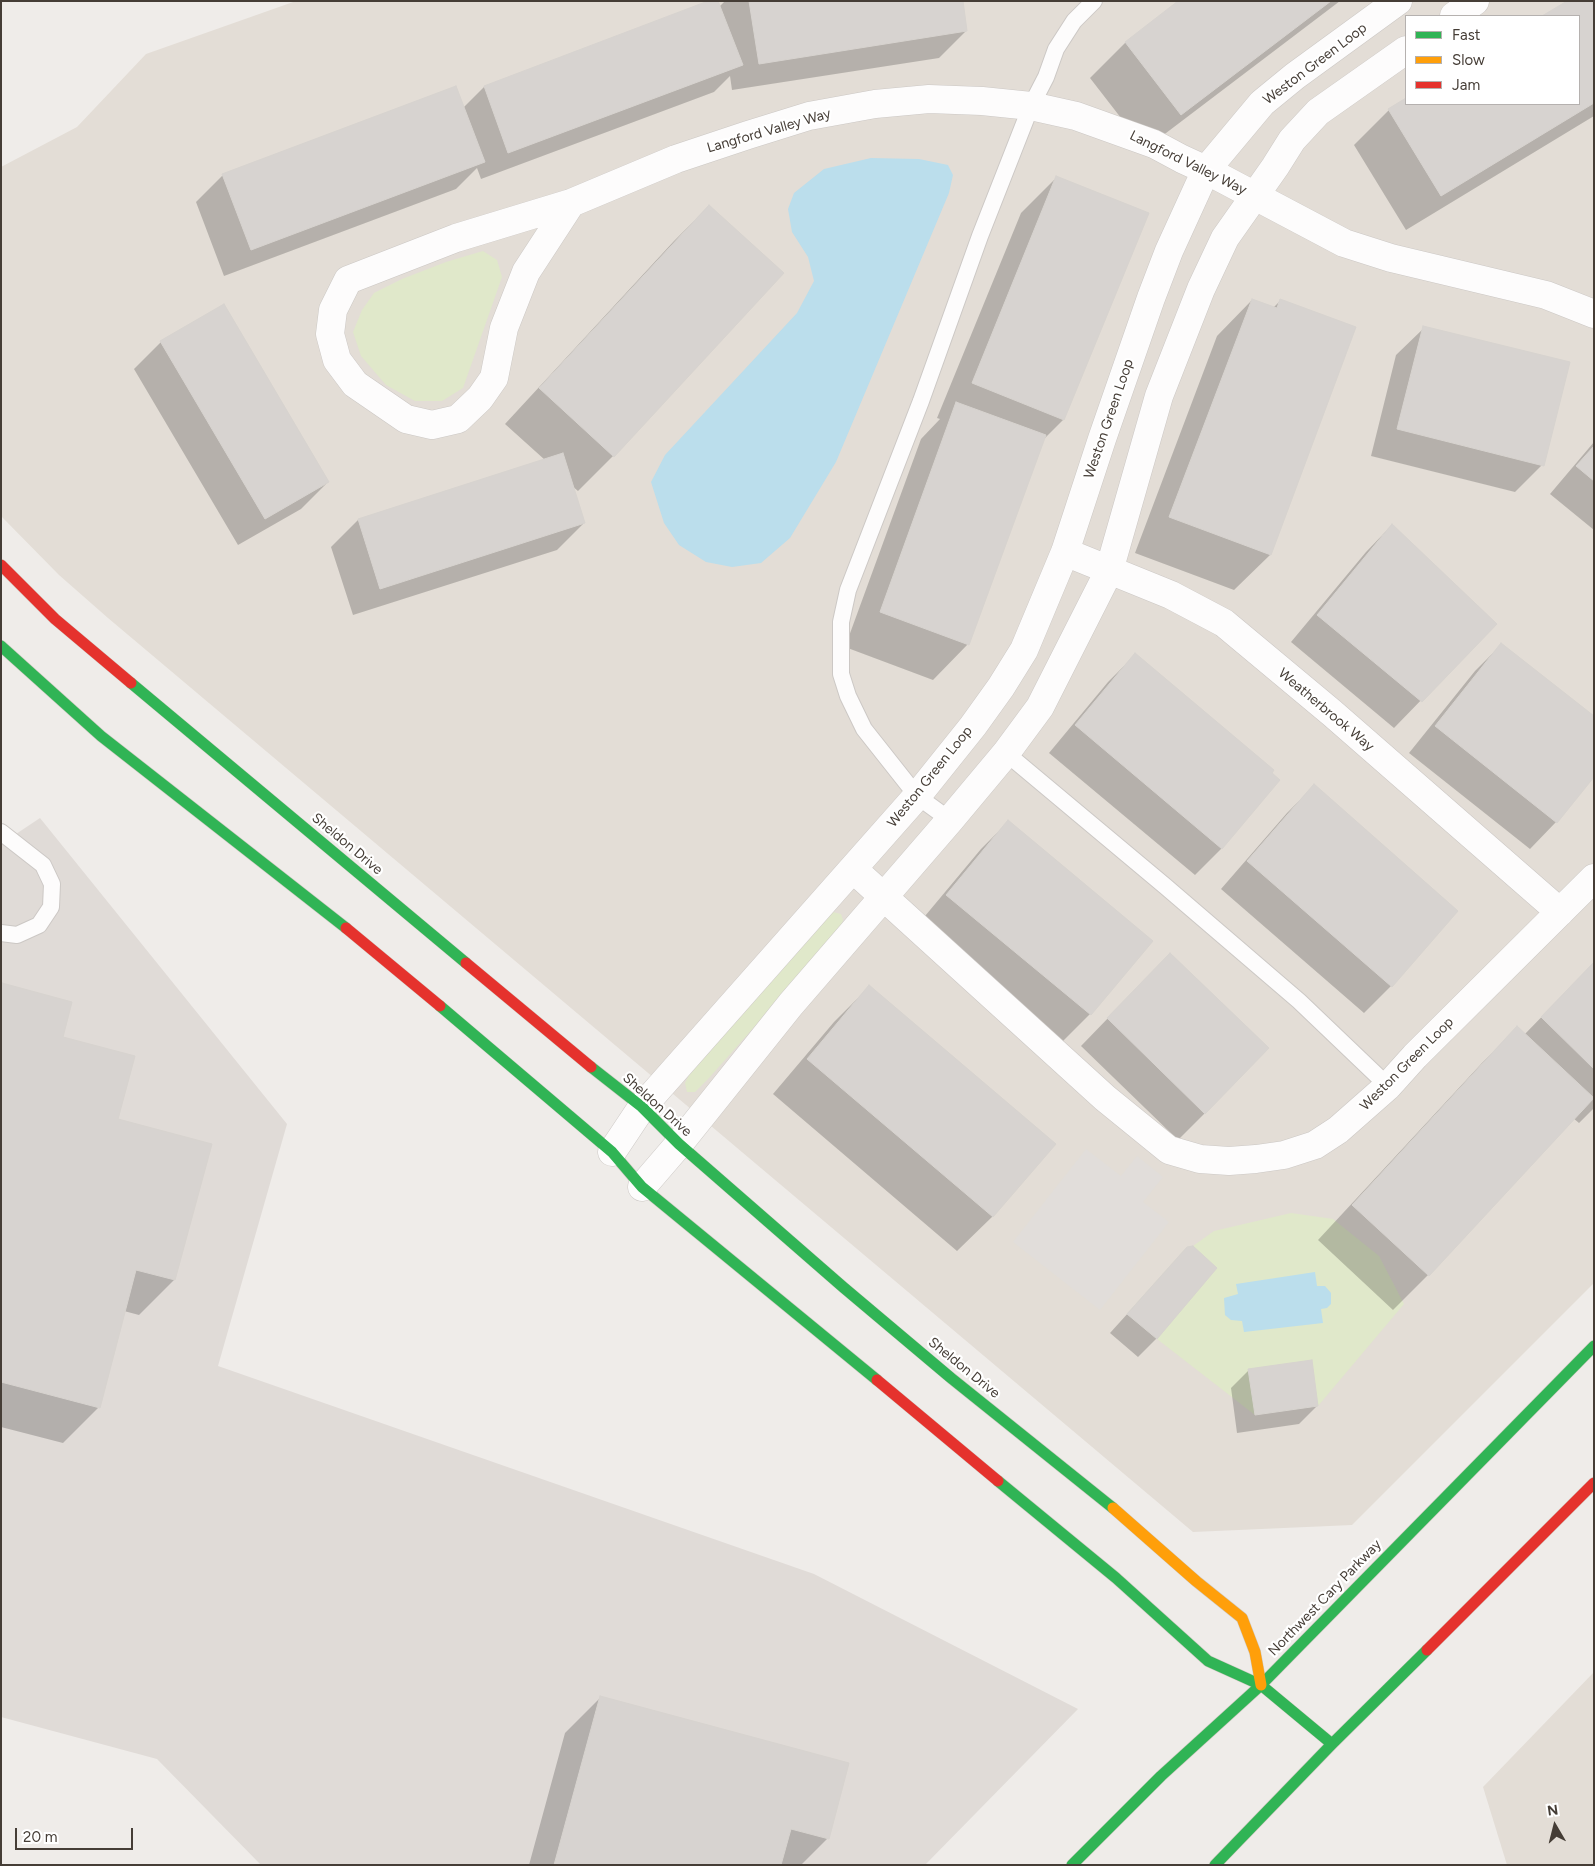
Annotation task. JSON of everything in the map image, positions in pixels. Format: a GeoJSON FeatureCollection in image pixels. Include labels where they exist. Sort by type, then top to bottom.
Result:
{"type":"FeatureCollection","features":[{"type":"Feature","properties":{"kind":"street","name":"Weston Green Loop"},"geometry":{"type":"LineString","coordinates":[[612,1152],[642,1107],[917,796],[973,726],[1001,687],[1024,650],[1065,552],[1145,316],[1170,251],[1206,170],[1262,103],[1295,76],[1398,1]]}},
{"type":"Feature","properties":{"kind":"street"},"geometry":{"type":"LineString","coordinates":[[1455,15],[1475,1]]}},
{"type":"Feature","properties":{"kind":"street"},"geometry":{"type":"LineString","coordinates":[[642,1187],[791,1004],[950,820],[1040,707],[1109,571],[1159,396],[1201,289],[1224,238],[1292,140],[1318,112],[1405,51]]}},
{"type":"Feature","properties":{"kind":"street","name":"Langford Valley Way"},"geometry":{"type":"LineString","coordinates":[[571,203],[526,272],[504,328],[494,378],[480,398],[458,418],[432,425],[406,419],[355,384],[337,360],[330,334],[333,310],[348,280],[456,238],[571,203],[676,159],[809,116],[875,104],[929,99],[982,101],[1030,106],[1076,116],[1154,144],[1344,243],[1391,258],[1546,294],[1594,314]]}},
{"type":"Feature","properties":{"kind":"street","name":"Weatherbrook Way"},"geometry":{"type":"LineString","coordinates":[[1065,552],[1171,595],[1224,623],[1332,713],[1560,912]]}},
{"type":"Feature","properties":{"kind":"street","name":"Sheldon Drive"},"geometry":{"type":"LineString","coordinates":[[1,565],[63,626],[564,1045],[642,1107],[678,1144],[850,1293],[951,1378],[1124,1517],[1196,1581],[1242,1618],[1255,1652],[1260,1685]]}},
{"type":"Feature","properties":{"kind":"street"},"geometry":{"type":"LineString","coordinates":[[1,646],[101,736],[359,938],[612,1152],[642,1187],[1116,1578],[1208,1661],[1260,1685],[1332,1744]]}},
{"type":"Feature","properties":{"kind":"street","name":"Weston Green Loop"},"geometry":{"type":"LineString","coordinates":[[853,869],[1105,1098],[1169,1150],[1200,1159],[1229,1161],[1284,1155],[1314,1145],[1338,1130],[1388,1086],[1415,1056],[1594,878]]}},
{"type":"Feature","properties":{"kind":"street","name":"Northwest Cary Parkway"},"geometry":{"type":"LineString","coordinates":[[1072,1865],[1160,1776],[1260,1685],[1594,1346]]}},
{"type":"Feature","properties":{"kind":"street"},"geometry":{"type":"LineString","coordinates":[[1215,1865],[1332,1744],[1594,1483]]}},
{"type":"Feature","properties":{"kind":"lane"},"geometry":{"type":"LineString","coordinates":[[950,820],[917,796],[864,729],[848,696],[842,674],[841,622],[848,590],[921,401],[980,236],[1030,106],[1046,77],[1056,49],[1074,21],[1094,1]]}},
{"type":"Feature","properties":{"kind":"lane"},"geometry":{"type":"LineString","coordinates":[[1006,752],[1299,1001],[1388,1086]]}},
{"type":"Feature","properties":{"kind":"lane"},"geometry":{"type":"LineString","coordinates":[[1,832],[43,865],[52,884],[50,907],[39,925],[17,935],[1,933]]}},
{"type":"Feature","properties":{"kind":"shaded area"},"geometry":{"type":"Polygon","coordinates":[[[296,1],[1594,1],[1594,1283],[1352,1525],[1193,1532],[108,618],[59,575],[1,516],[1,167],[77,127],[146,54],[296,1]]]}},
{"type":"Feature","properties":{"kind":"shaded area"},"geometry":{"type":"Polygon","coordinates":[[[40,818],[287,1124],[218,1366],[814,1574],[1078,1709],[925,1865],[261,1865],[157,1759],[1,1717],[1,844],[40,818]]]}},
{"type":"Feature","properties":{"kind":"shaded area"},"geometry":{"type":"Polygon","coordinates":[[[1086,1149],[1121,1176],[1137,1156],[1163,1177],[1143,1202],[1169,1222],[1100,1310],[1013,1242],[1086,1149]]]}},
{"type":"Feature","properties":{"kind":"shaded area"},"geometry":{"type":"Polygon","coordinates":[[[1594,1672],[1594,1865],[1507,1865],[1483,1787],[1594,1672]]]}},
{"type":"Feature","properties":{"kind":"green space"},"geometry":{"type":"Polygon","coordinates":[[[483,251],[497,260],[502,277],[463,388],[442,401],[415,401],[386,385],[361,356],[353,332],[362,310],[374,293],[402,279],[446,262],[483,251]]]}},
{"type":"Feature","properties":{"kind":"green space"},"geometry":{"type":"Polygon","coordinates":[[[833,912],[841,914],[843,920],[841,929],[709,1078],[695,1092],[687,1092],[685,1083],[689,1075],[827,915],[833,912]]]}},
{"type":"Feature","properties":{"kind":"green space"},"geometry":{"type":"Polygon","coordinates":[[[1291,1213],[1333,1219],[1379,1256],[1404,1304],[1318,1406],[1255,1415],[1127,1314],[1187,1247],[1193,1246],[1214,1231],[1291,1213]]]}},
{"type":"Feature","properties":{"kind":"water"},"geometry":{"type":"Polygon","coordinates":[[[871,158],[919,159],[948,165],[953,175],[949,193],[836,462],[790,538],[761,563],[732,567],[706,562],[679,545],[664,523],[651,482],[665,455],[797,313],[814,281],[808,257],[792,232],[788,209],[794,193],[824,169],[871,158]]]}},
{"type":"Feature","properties":{"kind":"water"},"geometry":{"type":"Polygon","coordinates":[[[1315,1272],[1317,1286],[1325,1286],[1331,1293],[1331,1304],[1327,1308],[1321,1309],[1323,1323],[1244,1332],[1242,1321],[1231,1320],[1225,1315],[1224,1298],[1238,1294],[1236,1284],[1315,1272]]]}},
{"type":"Feature","properties":{"kind":"building"},"geometry":{"type":"Polygon","coordinates":[[[708,1],[718,1],[743,65],[508,153],[484,86],[708,1]]]}},
{"type":"Feature","properties":{"kind":"building"},"geometry":{"type":"Polygon","coordinates":[[[749,1],[963,1],[967,31],[759,64],[749,1]]]}},
{"type":"Feature","properties":{"kind":"building"},"geometry":{"type":"Polygon","coordinates":[[[1178,1],[1331,1],[1181,115],[1125,42],[1178,1]]]}},
{"type":"Feature","properties":{"kind":"building"},"geometry":{"type":"Polygon","coordinates":[[[1567,1],[1594,1],[1594,103],[1441,196],[1388,109],[1405,99],[1405,105],[1580,105],[1580,15],[1544,15],[1567,1]]]}},
{"type":"Feature","properties":{"kind":"building"},"geometry":{"type":"Polygon","coordinates":[[[456,86],[485,162],[251,250],[222,174],[456,86]]]}},
{"type":"Feature","properties":{"kind":"building"},"geometry":{"type":"Polygon","coordinates":[[[1056,176],[1149,213],[1064,420],[972,383],[1056,176]]]}},
{"type":"Feature","properties":{"kind":"building"},"geometry":{"type":"Polygon","coordinates":[[[709,205],[784,273],[614,457],[539,388],[709,205]]]}},
{"type":"Feature","properties":{"kind":"building"},"geometry":{"type":"Polygon","coordinates":[[[1252,299],[1277,308],[1280,299],[1356,327],[1271,555],[1169,517],[1252,299]]]}},
{"type":"Feature","properties":{"kind":"building"},"geometry":{"type":"Polygon","coordinates":[[[224,304],[329,482],[265,519],[160,341],[224,304]]]}},
{"type":"Feature","properties":{"kind":"building"},"geometry":{"type":"Polygon","coordinates":[[[1423,326],[1570,362],[1544,466],[1397,429],[1423,326]]]}},
{"type":"Feature","properties":{"kind":"building"},"geometry":{"type":"Polygon","coordinates":[[[956,402],[1046,435],[969,645],[880,612],[956,402]]]}},
{"type":"Feature","properties":{"kind":"building"},"geometry":{"type":"Polygon","coordinates":[[[1594,446],[1594,481],[1576,466],[1594,446]]]}},
{"type":"Feature","properties":{"kind":"building"},"geometry":{"type":"Polygon","coordinates":[[[563,453],[585,523],[380,589],[358,519],[563,453]]]}},
{"type":"Feature","properties":{"kind":"building"},"geometry":{"type":"Polygon","coordinates":[[[1392,524],[1497,624],[1422,702],[1317,615],[1392,524]]]}},
{"type":"Feature","properties":{"kind":"building"},"geometry":{"type":"Polygon","coordinates":[[[1501,643],[1594,716],[1594,777],[1557,823],[1435,726],[1501,643]]]}},
{"type":"Feature","properties":{"kind":"building"},"geometry":{"type":"Polygon","coordinates":[[[1135,653],[1274,770],[1272,773],[1280,780],[1222,849],[1075,725],[1135,653]]]}},
{"type":"Feature","properties":{"kind":"building"},"geometry":{"type":"Polygon","coordinates":[[[1314,784],[1458,911],[1392,987],[1247,861],[1314,784]]]}},
{"type":"Feature","properties":{"kind":"building"},"geometry":{"type":"Polygon","coordinates":[[[1008,820],[1153,941],[1091,1015],[946,895],[1008,820]]]}},
{"type":"Feature","properties":{"kind":"building"},"geometry":{"type":"Polygon","coordinates":[[[1170,953],[1269,1048],[1205,1114],[1107,1018],[1170,953]]]}},
{"type":"Feature","properties":{"kind":"building"},"geometry":{"type":"Polygon","coordinates":[[[1594,962],[1594,1069],[1541,1017],[1594,962]]]}},
{"type":"Feature","properties":{"kind":"building"},"geometry":{"type":"Polygon","coordinates":[[[2,983],[72,1002],[63,1037],[135,1056],[118,1119],[212,1144],[175,1280],[136,1270],[100,1408],[1,1382],[2,983]]]}},
{"type":"Feature","properties":{"kind":"building"},"geometry":{"type":"Polygon","coordinates":[[[869,985],[1056,1144],[993,1217],[807,1059],[869,985]]]}},
{"type":"Feature","properties":{"kind":"building"},"geometry":{"type":"Polygon","coordinates":[[[1517,1026],[1594,1098],[1429,1276],[1352,1205],[1517,1026]]]}},
{"type":"Feature","properties":{"kind":"building"},"geometry":{"type":"Polygon","coordinates":[[[1193,1246],[1217,1268],[1157,1339],[1127,1314],[1187,1247],[1193,1246]]]}},
{"type":"Feature","properties":{"kind":"building"},"geometry":{"type":"Polygon","coordinates":[[[1312,1360],[1318,1406],[1255,1415],[1248,1369],[1312,1360]]]}},
{"type":"Feature","properties":{"kind":"building"},"geometry":{"type":"Polygon","coordinates":[[[600,1696],[849,1763],[829,1839],[791,1829],[781,1865],[554,1865],[600,1696]]]}},
{"type":"Feature","properties":{"kind":"traffic: fast"},"geometry":{"type":"LineString","coordinates":[[1,646],[101,736],[346,928]]}},
{"type":"Feature","properties":{"kind":"traffic: fast"},"geometry":{"type":"LineString","coordinates":[[131,683],[466,963]]}},
{"type":"Feature","properties":{"kind":"traffic: fast"},"geometry":{"type":"LineString","coordinates":[[440,1006],[612,1152],[642,1187],[877,1380]]}},
{"type":"Feature","properties":{"kind":"traffic: fast"},"geometry":{"type":"LineString","coordinates":[[591,1067],[642,1107],[679,1144],[843,1287],[951,1378],[1113,1508]]}},
{"type":"Feature","properties":{"kind":"traffic: fast"},"geometry":{"type":"LineString","coordinates":[[1072,1865],[1161,1776],[1261,1685],[1594,1346]]}},
{"type":"Feature","properties":{"kind":"traffic: fast"},"geometry":{"type":"LineString","coordinates":[[998,1481],[1116,1578],[1208,1661],[1261,1685],[1332,1744]]}},
{"type":"Feature","properties":{"kind":"traffic: fast"},"geometry":{"type":"LineString","coordinates":[[1215,1865],[1332,1744],[1427,1650]]}},
{"type":"Feature","properties":{"kind":"traffic: slow"},"geometry":{"type":"LineString","coordinates":[[1113,1508],[1196,1581],[1242,1618],[1255,1652],[1261,1685]]}},
{"type":"Feature","properties":{"kind":"traffic: jam"},"geometry":{"type":"LineString","coordinates":[[1,565],[55,619],[131,683]]}},
{"type":"Feature","properties":{"kind":"traffic: jam"},"geometry":{"type":"LineString","coordinates":[[346,928],[440,1006]]}},
{"type":"Feature","properties":{"kind":"traffic: jam"},"geometry":{"type":"LineString","coordinates":[[466,963],[591,1067]]}},
{"type":"Feature","properties":{"kind":"traffic: jam"},"geometry":{"type":"LineString","coordinates":[[877,1380],[998,1481]]}},
{"type":"Feature","properties":{"kind":"traffic: jam"},"geometry":{"type":"LineString","coordinates":[[1427,1650],[1594,1483]]}}]}
